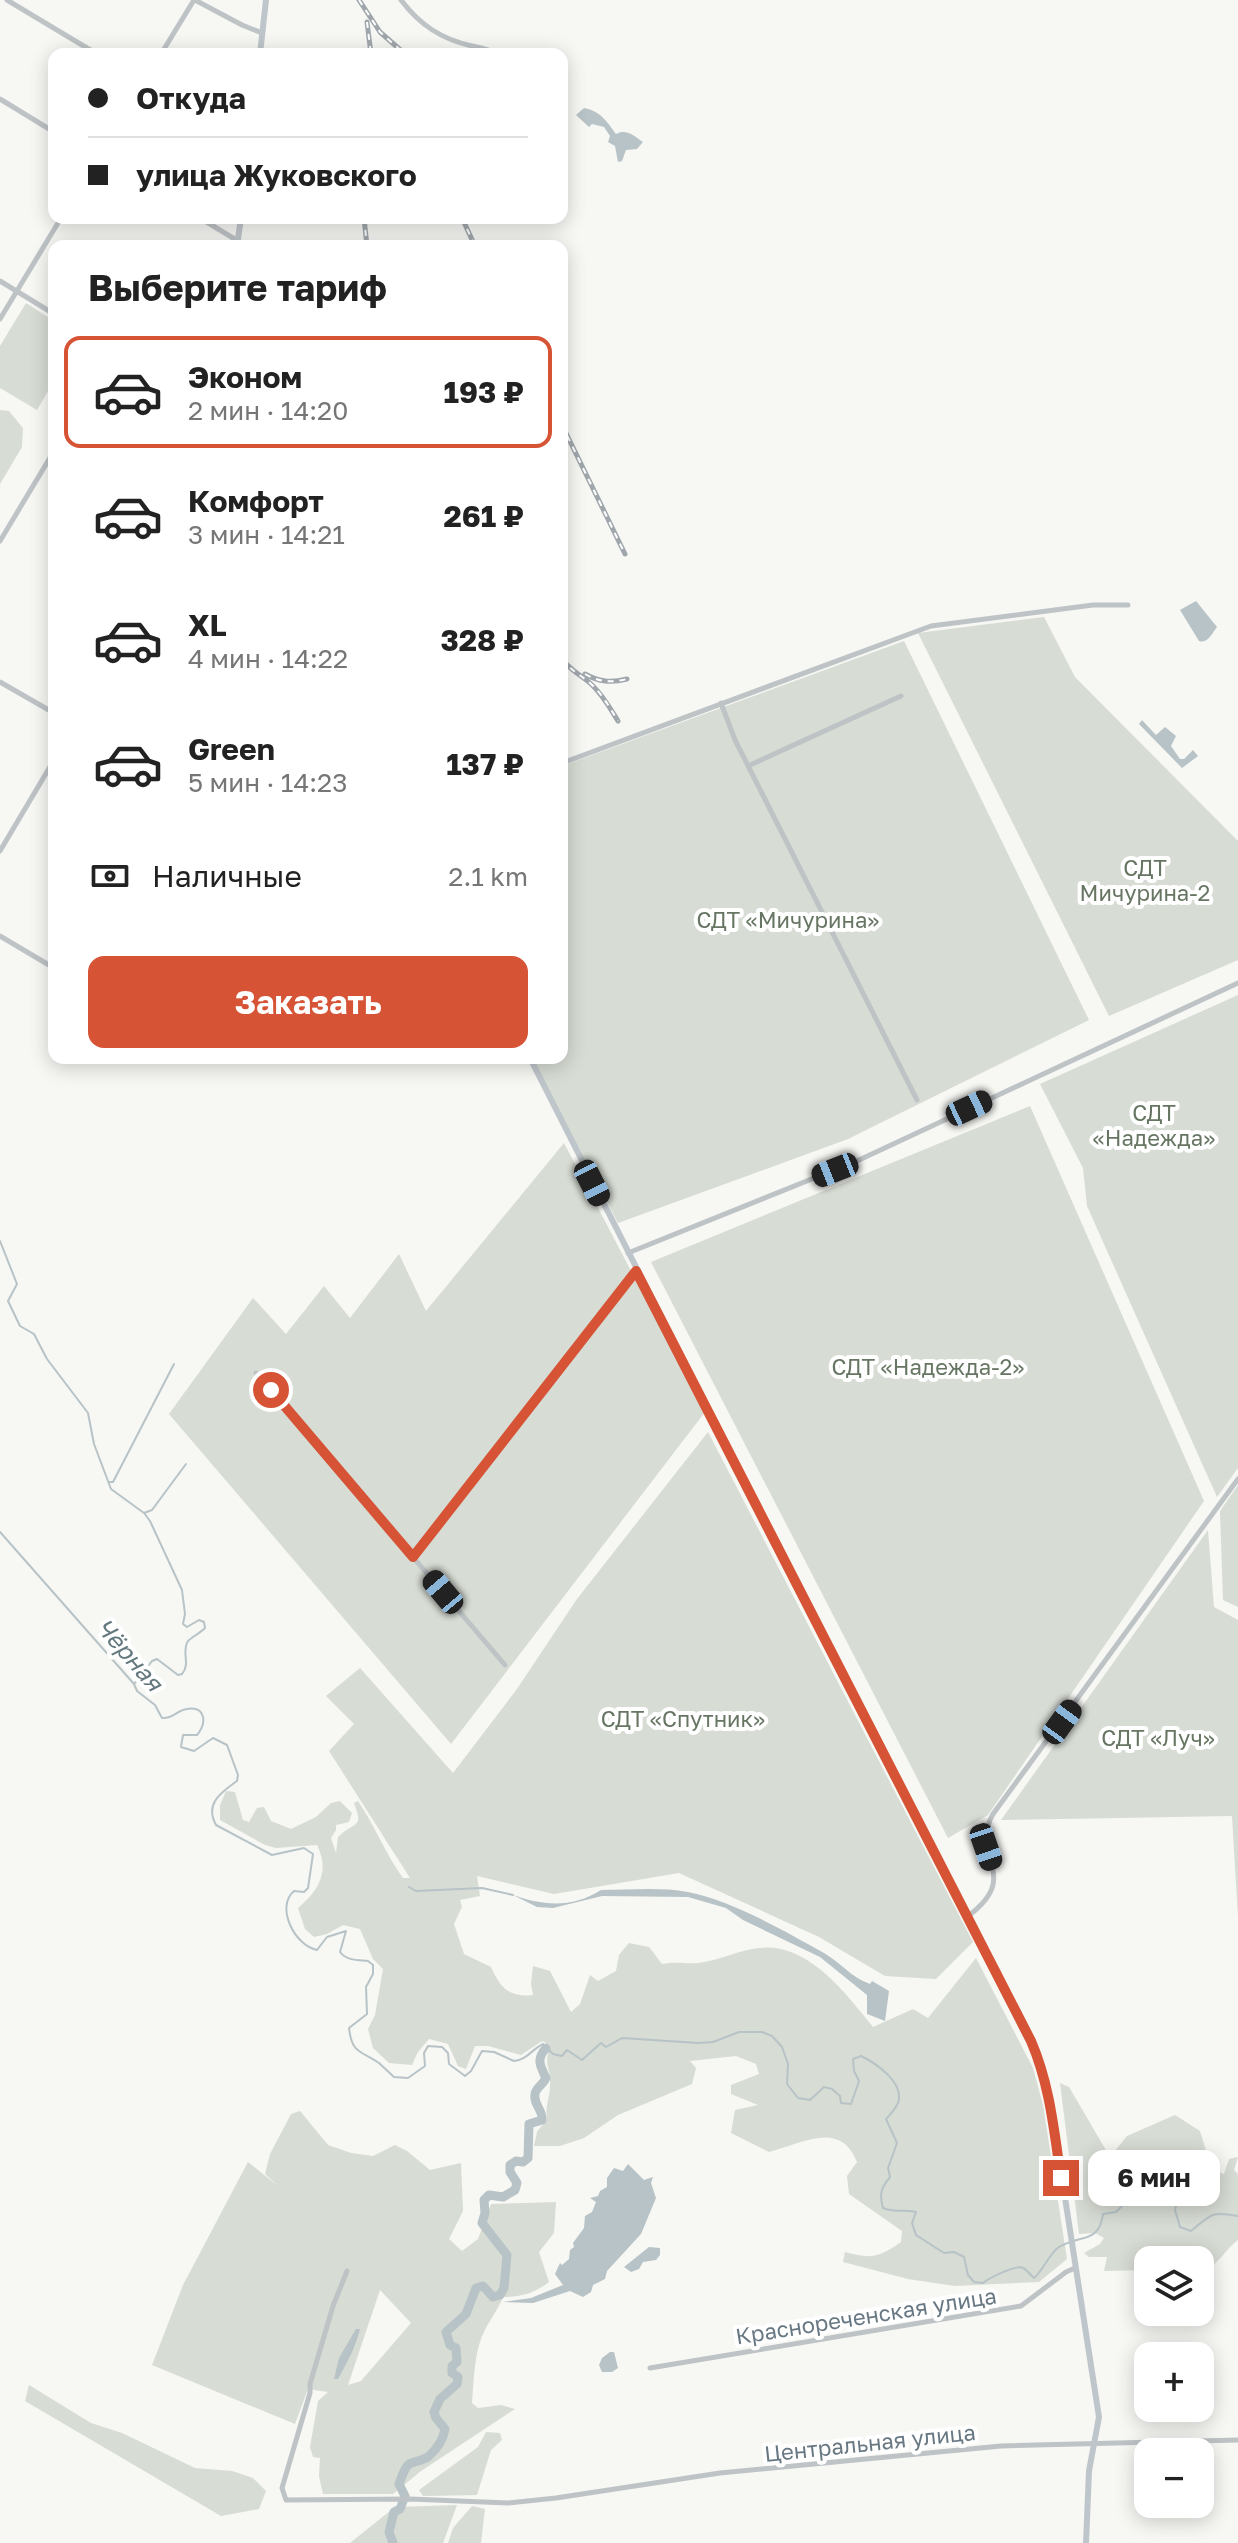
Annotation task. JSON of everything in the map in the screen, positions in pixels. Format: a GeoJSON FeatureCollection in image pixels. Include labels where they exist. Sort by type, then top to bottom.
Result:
{"type":"FeatureCollection","features":[{"type":"Feature","properties":{"kind":"main road"},"geometry":{"type":"LineString","coordinates":[[261,48],[266,0]]}},
{"type":"Feature","properties":{"kind":"main road"},"geometry":{"type":"LineString","coordinates":[[533,1064],[1040,2063],[1050,2101],[1099,2417],[1089,2471],[1086,2543]]}},
{"type":"Feature","properties":{"kind":"street"},"geometry":{"type":"LineString","coordinates":[[7,0],[87,48]]}},
{"type":"Feature","properties":{"kind":"street"},"geometry":{"type":"LineString","coordinates":[[165,48],[194,0],[262,33]]}},
{"type":"Feature","properties":{"kind":"street"},"geometry":{"type":"LineString","coordinates":[[401,0],[422,24],[437,34],[486,48]]}},
{"type":"Feature","properties":{"kind":"street"},"geometry":{"type":"LineString","coordinates":[[0,99],[48,128]]}},
{"type":"Feature","properties":{"kind":"street"},"geometry":{"type":"LineString","coordinates":[[0,319],[57,224]]}},
{"type":"Feature","properties":{"kind":"street"},"geometry":{"type":"LineString","coordinates":[[209,224],[233,240]]}},
{"type":"Feature","properties":{"kind":"street"},"geometry":{"type":"LineString","coordinates":[[0,281],[48,310]]}},
{"type":"Feature","properties":{"kind":"street"},"geometry":{"type":"LineString","coordinates":[[0,541],[48,461]]}},
{"type":"Feature","properties":{"kind":"street"},"geometry":{"type":"LineString","coordinates":[[568,761],[931,626],[1093,605],[1128,605]]}},
{"type":"Feature","properties":{"kind":"street"},"geometry":{"type":"LineString","coordinates":[[0,682],[48,710]]}},
{"type":"Feature","properties":{"kind":"street"},"geometry":{"type":"LineString","coordinates":[[748,766],[901,696]]}},
{"type":"Feature","properties":{"kind":"street"},"geometry":{"type":"LineString","coordinates":[[720,703],[748,766],[917,1100]]}},
{"type":"Feature","properties":{"kind":"street"},"geometry":{"type":"LineString","coordinates":[[0,851],[48,770]]}},
{"type":"Feature","properties":{"kind":"street"},"geometry":{"type":"LineString","coordinates":[[0,936],[48,964]]}},
{"type":"Feature","properties":{"kind":"street"},"geometry":{"type":"LineString","coordinates":[[627,1253],[859,1160],[1238,983]]}},
{"type":"Feature","properties":{"kind":"street"},"geometry":{"type":"LineString","coordinates":[[413,1557],[636,1271]]}},
{"type":"Feature","properties":{"kind":"street"},"geometry":{"type":"LineString","coordinates":[[256,1373],[505,1665]]}},
{"type":"Feature","properties":{"kind":"street"},"geometry":{"type":"LineString","coordinates":[[967,1917],[981,1906],[995,1882],[985,1840],[993,1814],[1238,1479]]}},
{"type":"Feature","properties":{"kind":"street","name":"Краснореченская улица"},"geometry":{"type":"LineString","coordinates":[[650,2368],[1009,2309],[1021,2306],[1075,2268]]}},
{"type":"Feature","properties":{"kind":"street","name":"Центральная улица"},"geometry":{"type":"LineString","coordinates":[[347,2271],[333,2306],[282,2488],[286,2500],[410,2499],[508,2503],[720,2473],[1001,2446],[1238,2440]]}},
{"type":"Feature","properties":{"kind":"green space"},"geometry":{"type":"Polygon","coordinates":[[[26,303],[48,317],[48,391],[37,410],[0,388],[0,346],[26,303]]]}},
{"type":"Feature","properties":{"kind":"green space"},"geometry":{"type":"Polygon","coordinates":[[[0,410],[9,411],[23,428],[22,447],[0,484],[0,410]]]}},
{"type":"Feature","properties":{"kind":"green space","name":"СДТ Мичурина-2"},"geometry":{"type":"Polygon","coordinates":[[[1044,617],[1075,677],[1238,841],[1238,960],[1109,1016],[918,633],[1044,617]]]}},
{"type":"Feature","properties":{"kind":"green space","name":"СДТ «Мичурина»"},"geometry":{"type":"Polygon","coordinates":[[[904,641],[1089,1020],[848,1139],[618,1223],[534,1064],[568,1064],[568,764],[904,641]]]}},
{"type":"Feature","properties":{"kind":"green space","name":"СДТ «Надежда»"},"geometry":{"type":"Polygon","coordinates":[[[1238,995],[1238,1468],[1217,1497],[1087,1206],[1083,1168],[1040,1084],[1238,995]]]}},
{"type":"Feature","properties":{"kind":"green space","name":"СДТ «Надежда-2»"},"geometry":{"type":"Polygon","coordinates":[[[1030,1106],[1204,1501],[988,1815],[948,1838],[651,1262],[1030,1106]]]}},
{"type":"Feature","properties":{"kind":"green space"},"geometry":{"type":"Polygon","coordinates":[[[564,1143],[705,1412],[451,1744],[169,1414],[253,1298],[286,1334],[324,1286],[350,1318],[399,1254],[426,1311],[564,1143]]]}},
{"type":"Feature","properties":{"kind":"green space","name":"СДТ «Спутник»"},"geometry":{"type":"Polygon","coordinates":[[[708,1432],[973,1942],[936,1979],[885,1976],[819,1937],[679,1873],[554,1894],[477,1876],[480,1896],[460,1900],[462,1907],[454,1924],[464,1954],[491,1967],[502,1986],[518,1995],[533,1995],[533,1966],[550,1971],[571,2012],[580,2004],[590,1975],[598,1981],[616,1971],[619,1955],[629,1943],[649,1947],[662,1964],[699,1963],[752,1949],[778,1948],[794,1953],[825,1973],[873,2027],[913,2009],[928,2018],[976,1958],[1033,2068],[1043,2105],[1067,2259],[1039,2282],[955,2286],[908,2279],[843,2262],[845,2252],[874,2256],[886,2251],[901,2242],[902,2231],[849,2194],[847,2176],[857,2162],[841,2141],[819,2138],[769,2152],[731,2133],[735,2110],[758,2105],[731,2094],[731,2085],[759,2074],[756,2064],[736,2056],[690,2061],[696,2068],[692,2084],[618,2115],[584,2138],[560,2146],[534,2146],[537,2132],[547,2119],[550,2079],[547,2058],[550,2045],[542,2041],[521,2055],[488,2046],[475,2046],[466,2069],[458,2066],[448,2044],[429,2039],[412,2065],[389,2063],[373,2048],[368,2029],[375,2015],[383,1969],[373,1959],[360,1929],[343,1925],[314,1937],[305,1929],[298,1908],[312,1895],[320,1880],[322,1863],[317,1845],[276,1848],[220,1820],[220,1805],[226,1791],[235,1792],[243,1820],[249,1822],[257,1808],[264,1807],[271,1821],[291,1829],[316,1817],[331,1803],[340,1801],[352,1813],[349,1822],[336,1825],[331,1838],[336,1853],[338,1837],[358,1821],[354,1803],[358,1801],[403,1878],[410,1878],[329,1751],[354,1724],[326,1696],[360,1668],[453,1773],[517,1689],[577,1599],[708,1432]]]}},
{"type":"Feature","properties":{"kind":"green space"},"geometry":{"type":"Polygon","coordinates":[[[1238,1485],[1238,1607],[1223,1600],[1220,1511],[1238,1485]]]}},
{"type":"Feature","properties":{"kind":"green space","name":"СДТ «Луч»"},"geometry":{"type":"Polygon","coordinates":[[[1208,1530],[1214,1607],[1238,1620],[1238,1917],[1232,1816],[1001,1820],[1208,1530]]]}},
{"type":"Feature","properties":{"kind":"green space"},"geometry":{"type":"Polygon","coordinates":[[[1060,2083],[1069,2087],[1110,2157],[1127,2136],[1175,2115],[1200,2131],[1212,2170],[1224,2174],[1229,2159],[1238,2157],[1234,2170],[1238,2174],[1238,2240],[1214,2264],[1214,2246],[1134,2246],[1134,2270],[1104,2271],[1107,2257],[1089,2257],[1084,2253],[1104,2238],[1095,2233],[1079,2234],[1060,2083]]]}},
{"type":"Feature","properties":{"kind":"green space"},"geometry":{"type":"Polygon","coordinates":[[[300,2111],[328,2145],[351,2153],[373,2156],[395,2145],[430,2170],[461,2163],[463,2211],[449,2239],[462,2251],[478,2239],[491,2204],[556,2202],[554,2233],[539,2252],[549,2282],[528,2294],[503,2297],[484,2332],[476,2357],[472,2403],[478,2408],[501,2405],[515,2409],[421,2471],[393,2494],[323,2494],[319,2476],[320,2458],[313,2457],[310,2447],[318,2401],[328,2392],[308,2389],[295,2424],[152,2365],[183,2285],[248,2162],[279,2187],[265,2174],[270,2154],[291,2114],[300,2111]],[[380,2290],[348,2385],[361,2381],[411,2323],[380,2290]]]}},
{"type":"Feature","properties":{"kind":"green space"},"geometry":{"type":"Polygon","coordinates":[[[29,2385],[91,2423],[122,2433],[195,2468],[232,2471],[253,2478],[266,2491],[259,2509],[221,2516],[25,2401],[29,2385]]]}},
{"type":"Feature","properties":{"kind":"green space"},"geometry":{"type":"Polygon","coordinates":[[[486,2432],[500,2433],[502,2440],[491,2450],[477,2495],[423,2496],[419,2490],[478,2447],[486,2432]]]}},
{"type":"Feature","properties":{"kind":"green space"},"geometry":{"type":"Polygon","coordinates":[[[457,2505],[443,2543],[350,2543],[395,2507],[457,2505]]]}},
{"type":"Feature","properties":{"kind":"green space"},"geometry":{"type":"Polygon","coordinates":[[[472,2506],[485,2509],[481,2543],[448,2543],[453,2528],[472,2506]]]}},
{"type":"Feature","properties":{"kind":"shaded area"},"geometry":{"type":"Polygon","coordinates":[[[584,108],[599,114],[616,134],[627,132],[643,142],[637,149],[626,150],[622,161],[618,162],[615,146],[608,142],[610,136],[604,127],[592,124],[589,127],[576,115],[584,108]]]}},
{"type":"Feature","properties":{"kind":"shaded area"},"geometry":{"type":"Polygon","coordinates":[[[1196,601],[1217,627],[1202,642],[1180,610],[1196,601]]]}},
{"type":"Feature","properties":{"kind":"shaded area"},"geometry":{"type":"Polygon","coordinates":[[[1142,720],[1156,735],[1165,727],[1176,736],[1171,746],[1180,759],[1193,750],[1198,756],[1182,768],[1139,724],[1142,720]]]}},
{"type":"Feature","properties":{"kind":"shaded area"},"geometry":{"type":"Polygon","coordinates":[[[601,1890],[688,1892],[722,1902],[758,1918],[824,1953],[858,1978],[870,1984],[872,1981],[889,1991],[885,2021],[867,2014],[867,1995],[820,1957],[743,1920],[726,1908],[688,1897],[602,1896],[553,1908],[537,1907],[513,1895],[558,1903],[580,1900],[601,1890]]]}},
{"type":"Feature","properties":{"kind":"shaded area"},"geometry":{"type":"Polygon","coordinates":[[[628,2164],[644,2180],[653,2177],[651,2183],[656,2198],[641,2234],[607,2271],[605,2279],[593,2285],[591,2292],[583,2297],[570,2291],[533,2303],[503,2302],[531,2298],[563,2285],[555,2274],[560,2263],[562,2265],[569,2259],[573,2243],[584,2228],[585,2216],[592,2212],[596,2202],[590,2198],[598,2196],[607,2187],[607,2178],[614,2168],[623,2171],[628,2164]]]}},
{"type":"Feature","properties":{"kind":"shaded area"},"geometry":{"type":"Polygon","coordinates":[[[649,2247],[660,2248],[656,2260],[643,2262],[639,2269],[631,2272],[624,2267],[649,2247]]]}},
{"type":"Feature","properties":{"kind":"shaded area"},"geometry":{"type":"Polygon","coordinates":[[[356,2329],[360,2329],[354,2348],[338,2379],[334,2379],[339,2358],[356,2329]]]}},
{"type":"Feature","properties":{"kind":"shaded area"},"geometry":{"type":"Polygon","coordinates":[[[610,2352],[614,2352],[618,2368],[612,2372],[602,2372],[599,2365],[610,2352]]]}},
{"type":"Feature","properties":{"kind":"waterway"},"geometry":{"type":"LineString","coordinates":[[0,1241],[17,1284],[8,1301],[20,1326],[34,1334],[47,1359],[88,1413],[94,1444],[111,1489],[150,1521],[182,1590],[183,1624],[187,1627],[199,1620],[204,1622],[205,1628],[186,1645],[186,1666],[182,1674],[178,1675],[157,1659],[135,1683]]}},
{"type":"Feature","properties":{"kind":"waterway"},"geometry":{"type":"LineString","coordinates":[[109,1482],[113,1482],[174,1364]]}},
{"type":"Feature","properties":{"kind":"waterway"},"geometry":{"type":"LineString","coordinates":[[144,1513],[152,1510],[186,1464]]}},
{"type":"Feature","properties":{"kind":"waterway","name":"Чёрная"},"geometry":{"type":"LineString","coordinates":[[0,1532],[137,1691],[155,1705],[162,1718],[187,1709],[201,1713],[203,1721],[200,1730],[197,1735],[183,1735],[181,1747],[194,1751],[213,1738],[227,1745],[238,1775],[237,1781],[213,1804],[216,1825],[272,1855],[304,1848],[313,1854],[308,1888],[304,1892],[294,1891],[286,1906],[287,1916],[301,1941],[317,1950],[327,1937],[346,1931],[340,1952],[349,1959],[368,1961],[373,1965],[373,1974],[366,1987],[367,2014],[349,2028],[355,2047],[379,2063]]}},
{"type":"Feature","properties":{"kind":"waterway"},"geometry":{"type":"LineString","coordinates":[[409,1887],[416,1891],[482,1888],[513,1895]]}},
{"type":"Feature","properties":{"kind":"waterway","name":"Чёрная"},"geometry":{"type":"LineString","coordinates":[[379,2063],[394,2077],[408,2078],[425,2066],[424,2053],[428,2046],[442,2047],[448,2053],[449,2064],[465,2076],[482,2051],[494,2052],[514,2061],[543,2044],[553,2054],[562,2056],[567,2050],[582,2060],[601,2043],[606,2047],[622,2038],[698,2043],[713,2042],[739,2032],[762,2032],[772,2036],[782,2047],[788,2064],[787,2084],[798,2098],[810,2100],[824,2087],[840,2096],[841,2103],[851,2104],[859,2081],[853,2059],[861,2056],[888,2075],[899,2096],[897,2105],[886,2119],[897,2143],[888,2168],[890,2177],[882,2191],[883,2208],[916,2212],[912,2223],[916,2235],[944,2253],[954,2252],[964,2257],[968,2275],[974,2282],[983,2283],[1020,2267],[1034,2278],[1055,2250],[1093,2234],[1098,2230],[1103,2214],[1116,2212],[1143,2185],[1158,2189],[1173,2187],[1179,2195],[1175,2210],[1180,2227],[1191,2231],[1212,2215],[1238,2216]]}},
{"type":"Feature","properties":{"kind":"waterway"},"geometry":{"type":"LineString","coordinates":[[393,2543],[389,2532],[394,2512],[400,2509],[405,2496],[399,2484],[403,2474],[408,2465],[428,2457],[439,2444],[445,2429],[434,2412],[440,2399],[457,2384],[458,2377],[452,2373],[452,2366],[457,2362],[456,2348],[450,2345],[446,2332],[466,2314],[476,2288],[483,2286],[493,2297],[500,2295],[504,2288],[507,2255],[482,2223],[484,2200],[489,2195],[503,2197],[515,2190],[517,2183],[510,2172],[510,2165],[528,2158],[529,2124],[542,2120],[535,2094],[546,2078],[540,2063],[546,2048]]}},
{"type":"Feature","properties":{"kind":"railway"},"geometry":{"type":"LineString","coordinates":[[359,0],[380,32],[398,48]]}},
{"type":"Feature","properties":{"kind":"railway"},"geometry":{"type":"LineString","coordinates":[[367,22],[370,48]]}},
{"type":"Feature","properties":{"kind":"railway"},"geometry":{"type":"LineString","coordinates":[[365,224],[366,240]]}},
{"type":"Feature","properties":{"kind":"railway"},"geometry":{"type":"LineString","coordinates":[[465,224],[472,240]]}},
{"type":"Feature","properties":{"kind":"railway"},"geometry":{"type":"LineString","coordinates":[[568,437],[625,554]]}},
{"type":"Feature","properties":{"kind":"railway"},"geometry":{"type":"LineString","coordinates":[[568,666],[595,688],[618,721]]}},
{"type":"Feature","properties":{"kind":"railway"},"geometry":{"type":"LineString","coordinates":[[585,674],[605,681],[627,679]]}},
{"type":"Feature","properties":{"kind":"route"},"geometry":{"type":"LineString","coordinates":[[271,1390],[413,1557],[636,1271],[1031,2041],[1050,2101],[1061,2178]]}}]}
